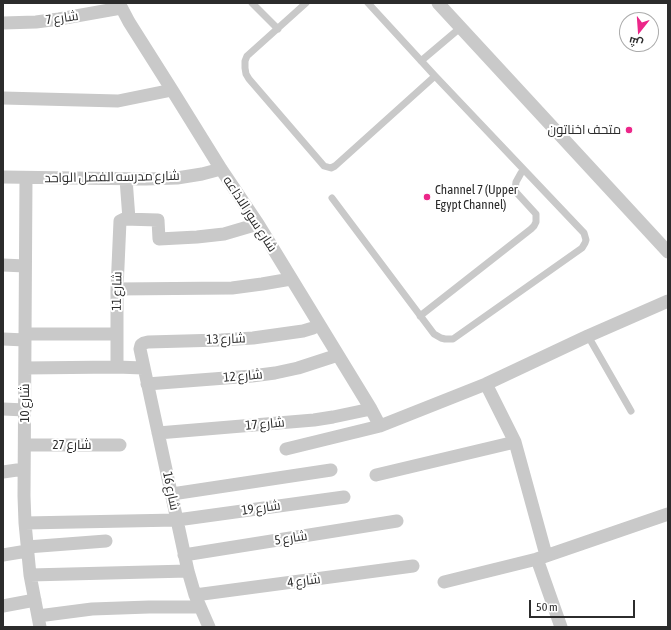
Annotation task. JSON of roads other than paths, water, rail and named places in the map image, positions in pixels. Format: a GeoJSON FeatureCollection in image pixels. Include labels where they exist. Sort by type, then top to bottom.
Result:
{"type":"FeatureCollection","features":[{"type":"Feature","properties":{"kind":"street"},"geometry":{"type":"LineString","coordinates":[[438,3],[668,252]]}},
{"type":"Feature","properties":{"kind":"street","name":"شارع 7"},"geometry":{"type":"LineString","coordinates":[[3,23],[36,22],[59,19],[120,5]]}},
{"type":"Feature","properties":{"kind":"street","name":"شارع سور الاذاعه"},"geometry":{"type":"LineString","coordinates":[[120,5],[220,169],[258,224],[380,426]]}},
{"type":"Feature","properties":{"kind":"street"},"geometry":{"type":"LineString","coordinates":[[3,98],[118,101],[172,90]]}},
{"type":"Feature","properties":{"kind":"street","name":"شارع مدرسه الفصل الواحد"},"geometry":{"type":"LineString","coordinates":[[3,177],[126,179],[177,178],[202,174],[220,169]]}},
{"type":"Feature","properties":{"kind":"street","name":"شارع 10"},"geometry":{"type":"LineString","coordinates":[[26,178],[25,523],[30,575],[39,621]]}},
{"type":"Feature","properties":{"kind":"street"},"geometry":{"type":"LineString","coordinates":[[126,179],[127,219],[158,220],[159,238],[197,237],[224,234],[258,224]]}},
{"type":"Feature","properties":{"kind":"street","name":"شارع 11"},"geometry":{"type":"LineString","coordinates":[[117,367],[117,289],[120,221],[127,219]]}},
{"type":"Feature","properties":{"kind":"street"},"geometry":{"type":"LineString","coordinates":[[3,265],[25,266]]}},
{"type":"Feature","properties":{"kind":"street"},"geometry":{"type":"LineString","coordinates":[[117,289],[232,288],[291,279]]}},
{"type":"Feature","properties":{"kind":"street"},"geometry":{"type":"LineString","coordinates":[[286,449],[380,426],[486,384],[588,336],[668,301]]}},
{"type":"Feature","properties":{"kind":"street","name":"شارع 13"},"geometry":{"type":"LineString","coordinates":[[141,353],[141,345],[148,342],[253,338],[303,331],[319,325]]}},
{"type":"Feature","properties":{"kind":"street"},"geometry":{"type":"LineString","coordinates":[[3,339],[117,334]]}},
{"type":"Feature","properties":{"kind":"street","name":"شارع 16"},"geometry":{"type":"LineString","coordinates":[[141,353],[188,572],[209,627]]}},
{"type":"Feature","properties":{"kind":"street","name":"شارع 12"},"geometry":{"type":"LineString","coordinates":[[147,384],[275,373],[298,368],[338,355]]}},
{"type":"Feature","properties":{"kind":"street"},"geometry":{"type":"LineString","coordinates":[[25,368],[144,368]]}},
{"type":"Feature","properties":{"kind":"street"},"geometry":{"type":"LineString","coordinates":[[486,384],[515,442],[542,557],[561,627]]}},
{"type":"Feature","properties":{"kind":"street"},"geometry":{"type":"LineString","coordinates":[[3,409],[25,410]]}},
{"type":"Feature","properties":{"kind":"street","name":"شارع 17"},"geometry":{"type":"LineString","coordinates":[[158,433],[333,418],[371,409]]}},
{"type":"Feature","properties":{"kind":"street"},"geometry":{"type":"LineString","coordinates":[[376,475],[515,442]]}},
{"type":"Feature","properties":{"kind":"street","name":"شارع 27"},"geometry":{"type":"LineString","coordinates":[[25,446],[120,445]]}},
{"type":"Feature","properties":{"kind":"street"},"geometry":{"type":"LineString","coordinates":[[3,472],[24,469]]}},
{"type":"Feature","properties":{"kind":"street"},"geometry":{"type":"LineString","coordinates":[[172,494],[331,470]]}},
{"type":"Feature","properties":{"kind":"street","name":"شارع 19"},"geometry":{"type":"LineString","coordinates":[[25,523],[177,520],[344,497]]}},
{"type":"Feature","properties":{"kind":"street"},"geometry":{"type":"LineString","coordinates":[[444,582],[542,557],[668,514]]}},
{"type":"Feature","properties":{"kind":"street","name":"شارع 5"},"geometry":{"type":"LineString","coordinates":[[184,555],[397,521]]}},
{"type":"Feature","properties":{"kind":"street"},"geometry":{"type":"LineString","coordinates":[[3,555],[27,549],[106,540]]}},
{"type":"Feature","properties":{"kind":"street","name":"شارع 4"},"geometry":{"type":"LineString","coordinates":[[39,621],[92,610],[198,601],[413,566]]}},
{"type":"Feature","properties":{"kind":"street"},"geometry":{"type":"LineString","coordinates":[[30,575],[188,572]]}},
{"type":"Feature","properties":{"kind":"street"},"geometry":{"type":"LineString","coordinates":[[3,606],[35,600]]}},
{"type":"Feature","properties":{"kind":"lane"},"geometry":{"type":"LineString","coordinates":[[252,3],[278,29]]}},
{"type":"Feature","properties":{"kind":"lane"},"geometry":{"type":"LineString","coordinates":[[306,3],[247,56],[245,68],[249,79],[324,166],[331,168],[335,166],[435,76]]}},
{"type":"Feature","properties":{"kind":"lane"},"geometry":{"type":"LineString","coordinates":[[332,198],[434,334],[445,339],[453,339],[584,246],[586,240],[584,233],[368,3]]}},
{"type":"Feature","properties":{"kind":"lane"},"geometry":{"type":"LineString","coordinates":[[422,61],[460,28]]}},
{"type":"Feature","properties":{"kind":"lane"},"geometry":{"type":"LineString","coordinates":[[420,316],[532,229],[536,222],[536,214],[515,191],[516,182],[520,173],[524,170]]}},
{"type":"Feature","properties":{"kind":"lane"},"geometry":{"type":"LineString","coordinates":[[588,336],[631,411]]}},
{"type":"Feature","properties":{"kind":"place","name":"متحف اخناتون"},"geometry":{"type":"Point","coordinates":[629,130]}},
{"type":"Feature","properties":{"kind":"place","name":"Channel 7 (Upper Egypt Channel)"},"geometry":{"type":"Point","coordinates":[427,197]}}]}
